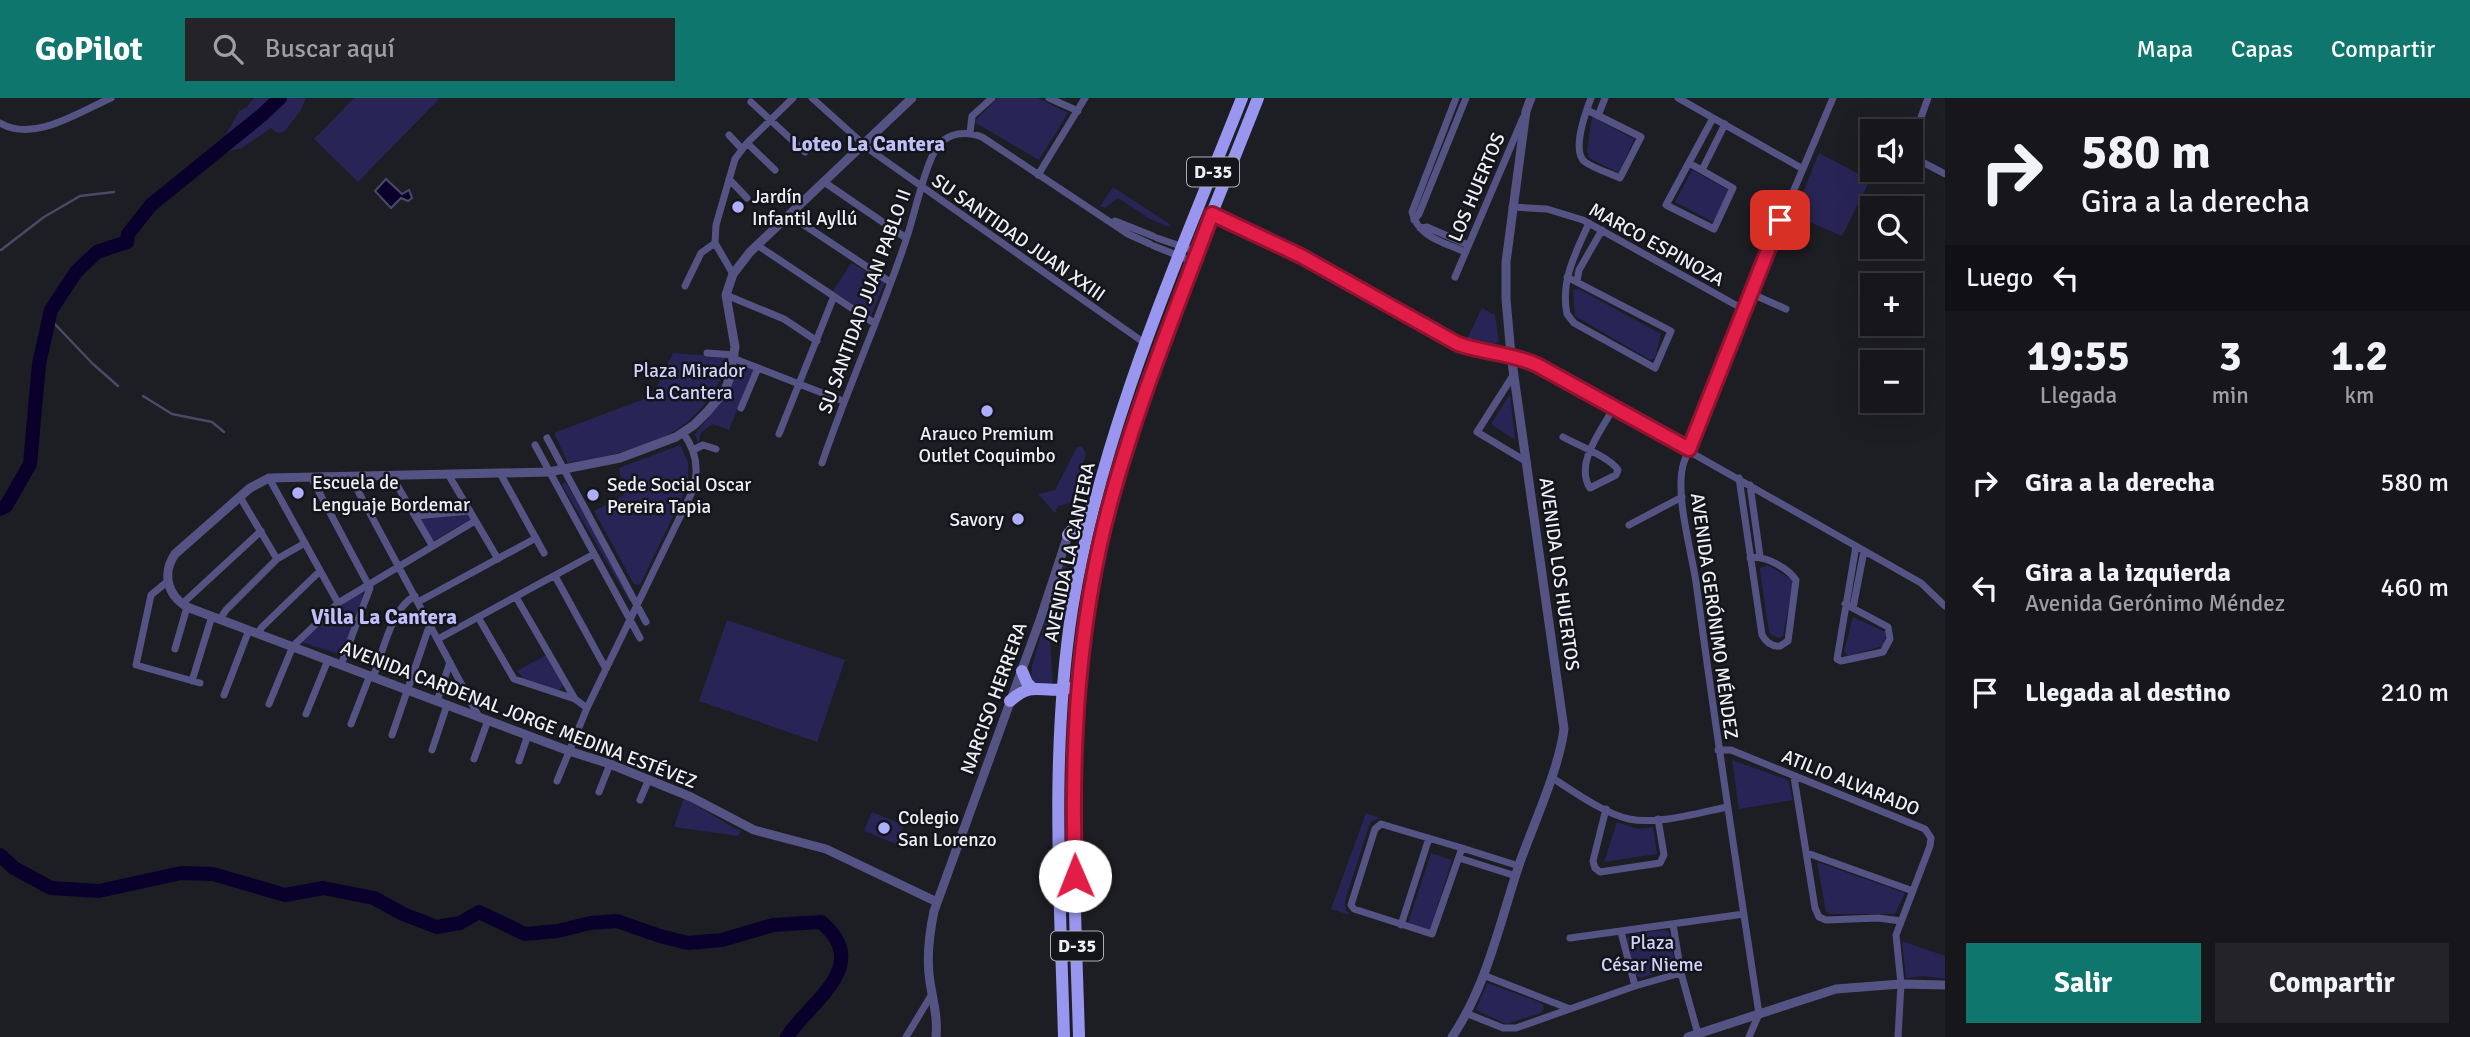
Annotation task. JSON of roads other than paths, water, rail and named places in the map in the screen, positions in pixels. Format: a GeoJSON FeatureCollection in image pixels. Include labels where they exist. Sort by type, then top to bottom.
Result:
{"type":"FeatureCollection","features":[{"type":"Feature","properties":{"kind":"highway","name":"AVENIDA LA CANTERA"},"geometry":{"type":"LineString","coordinates":[[1064,1037],[1058,817],[1063,689],[1072,609],[1117,425],[1181,251],[1242,98]]}},
{"type":"Feature","properties":{"kind":"highway","name":"AVENIDA LA CANTERA"},"geometry":{"type":"LineString","coordinates":[[1079,1037],[1073,812],[1078,685],[1088,607],[1101,540],[1134,422],[1258,98]]}},
{"type":"Feature","properties":{"kind":"highway"},"geometry":{"type":"LineString","coordinates":[[1068,535],[1096,503]]}},
{"type":"Feature","properties":{"kind":"highway"},"geometry":{"type":"LineString","coordinates":[[1068,535],[1076,531],[1089,532],[1101,540]]}},
{"type":"Feature","properties":{"kind":"highway"},"geometry":{"type":"LineString","coordinates":[[1022,671],[1031,687]]}},
{"type":"Feature","properties":{"kind":"highway"},"geometry":{"type":"LineString","coordinates":[[1010,701],[1031,687],[1063,689],[1078,685]]}},
{"type":"Feature","properties":{"kind":"street"},"geometry":{"type":"LineString","coordinates":[[0,123],[19,131],[38,130],[111,98]]}},
{"type":"Feature","properties":{"kind":"street"},"geometry":{"type":"LineString","coordinates":[[733,274],[715,243],[716,225],[735,159],[793,98]]}},
{"type":"Feature","properties":{"kind":"street","name":"SU SANTIDAD JUAN XXIII"},"geometry":{"type":"LineString","coordinates":[[812,98],[863,145],[1146,344]]}},
{"type":"Feature","properties":{"kind":"street"},"geometry":{"type":"LineString","coordinates":[[185,605],[171,592],[168,581],[169,564],[175,554],[256,484],[269,478],[549,472],[620,458],[683,433],[707,412],[724,392],[735,357],[735,339],[726,295],[733,274],[757,245],[912,98]]}},
{"type":"Feature","properties":{"kind":"street"},"geometry":{"type":"LineString","coordinates":[[992,98],[972,116],[970,133],[982,137],[1128,234],[1152,245],[1181,251]]}},
{"type":"Feature","properties":{"kind":"street"},"geometry":{"type":"LineString","coordinates":[[1049,98],[1078,111]]}},
{"type":"Feature","properties":{"kind":"street"},"geometry":{"type":"LineString","coordinates":[[1038,175],[1085,98]]}},
{"type":"Feature","properties":{"kind":"street"},"geometry":{"type":"LineString","coordinates":[[1455,98],[1412,212],[1420,229],[1427,227],[1466,249]]}},
{"type":"Feature","properties":{"kind":"street"},"geometry":{"type":"LineString","coordinates":[[1414,220],[1419,215],[1466,98]]}},
{"type":"Feature","properties":{"kind":"street","name":"AVENIDA LOS HUERTOS"},"geometry":{"type":"LineString","coordinates":[[1452,1037],[1468,1014],[1483,975],[1564,734],[1511,355],[1506,281],[1512,207],[1526,111],[1531,98]]}},
{"type":"Feature","properties":{"kind":"street"},"geometry":{"type":"LineString","coordinates":[[1587,110],[1640,137],[1620,178],[1581,158],[1578,146],[1587,110],[1591,98]]}},
{"type":"Feature","properties":{"kind":"street"},"geometry":{"type":"LineString","coordinates":[[1598,116],[1605,98]]}},
{"type":"Feature","properties":{"kind":"street"},"geometry":{"type":"LineString","coordinates":[[1678,98],[1803,169]]}},
{"type":"Feature","properties":{"kind":"street","name":"AVENIDA GERÓNIMO MÉNDEZ"},"geometry":{"type":"LineString","coordinates":[[1759,1014],[1718,751],[1681,475],[1743,309],[1833,98]]}},
{"type":"Feature","properties":{"kind":"street"},"geometry":{"type":"LineString","coordinates":[[1920,119],[1928,98]]}},
{"type":"Feature","properties":{"kind":"street"},"geometry":{"type":"LineString","coordinates":[[751,102],[805,152]]}},
{"type":"Feature","properties":{"kind":"street","name":"LOS HUERTOS"},"geometry":{"type":"LineString","coordinates":[[1455,277],[1526,111]]}},
{"type":"Feature","properties":{"kind":"street"},"geometry":{"type":"LineString","coordinates":[[1689,163],[1733,188],[1714,229],[1666,205],[1713,118]]}},
{"type":"Feature","properties":{"kind":"street"},"geometry":{"type":"LineString","coordinates":[[1702,170],[1725,124]]}},
{"type":"Feature","properties":{"kind":"street","name":"SU SANTIDAD JUAN PABLO II"},"geometry":{"type":"LineString","coordinates":[[822,463],[906,238],[934,152],[940,143],[954,135],[970,133]]}},
{"type":"Feature","properties":{"kind":"street"},"geometry":{"type":"LineString","coordinates":[[729,135],[775,170]]}},
{"type":"Feature","properties":{"kind":"street"},"geometry":{"type":"LineString","coordinates":[[1923,162],[1945,174]]}},
{"type":"Feature","properties":{"kind":"street"},"geometry":{"type":"LineString","coordinates":[[729,179],[747,198]]}},
{"type":"Feature","properties":{"kind":"street"},"geometry":{"type":"LineString","coordinates":[[824,182],[906,238]]}},
{"type":"Feature","properties":{"kind":"street","name":"MARCO ESPINOZA"},"geometry":{"type":"LineString","coordinates":[[1512,207],[1558,211],[1589,223],[1743,309]]}},
{"type":"Feature","properties":{"kind":"street"},"geometry":{"type":"LineString","coordinates":[[1212,214],[1301,256],[1458,344],[1486,352],[1511,355],[1537,365],[1921,583],[1945,606]]}},
{"type":"Feature","properties":{"kind":"street"},"geometry":{"type":"LineString","coordinates":[[789,215],[890,282]]}},
{"type":"Feature","properties":{"kind":"street"},"geometry":{"type":"LineString","coordinates":[[1104,217],[1196,257]]}},
{"type":"Feature","properties":{"kind":"street"},"geometry":{"type":"LineString","coordinates":[[1567,277],[1671,331],[1655,368],[1571,321],[1565,307],[1567,277],[1589,223]]}},
{"type":"Feature","properties":{"kind":"street"},"geometry":{"type":"LineString","coordinates":[[1577,281],[1579,270],[1602,230]]}},
{"type":"Feature","properties":{"kind":"street"},"geometry":{"type":"LineString","coordinates":[[685,286],[701,253],[715,243]]}},
{"type":"Feature","properties":{"kind":"street"},"geometry":{"type":"LineString","coordinates":[[757,245],[874,323]]}},
{"type":"Feature","properties":{"kind":"street"},"geometry":{"type":"LineString","coordinates":[[1750,293],[1786,309]]}},
{"type":"Feature","properties":{"kind":"street"},"geometry":{"type":"LineString","coordinates":[[726,295],[784,319],[817,341]]}},
{"type":"Feature","properties":{"kind":"street"},"geometry":{"type":"LineString","coordinates":[[779,434],[834,296]]}},
{"type":"Feature","properties":{"kind":"street"},"geometry":{"type":"LineString","coordinates":[[707,353],[735,357],[843,401]]}},
{"type":"Feature","properties":{"kind":"street"},"geometry":{"type":"LineString","coordinates":[[741,408],[758,368]]}},
{"type":"Feature","properties":{"kind":"street"},"geometry":{"type":"LineString","coordinates":[[1515,374],[1477,432],[1527,462]]}},
{"type":"Feature","properties":{"kind":"street"},"geometry":{"type":"LineString","coordinates":[[1563,438],[1590,451],[1616,466],[1616,475],[1593,488],[1589,487],[1585,461],[1590,451],[1614,407]]}},
{"type":"Feature","properties":{"kind":"street"},"geometry":{"type":"LineString","coordinates":[[557,781],[587,708],[693,490],[696,467],[693,450],[683,433]]}},
{"type":"Feature","properties":{"kind":"street"},"geometry":{"type":"LineString","coordinates":[[547,438],[646,622]]}},
{"type":"Feature","properties":{"kind":"street"},"geometry":{"type":"LineString","coordinates":[[535,445],[640,638]]}},
{"type":"Feature","properties":{"kind":"street"},"geometry":{"type":"LineString","coordinates":[[693,450],[703,445],[716,449]]}},
{"type":"Feature","properties":{"kind":"street"},"geometry":{"type":"LineString","coordinates":[[499,473],[544,552]]}},
{"type":"Feature","properties":{"kind":"street"},"geometry":{"type":"LineString","coordinates":[[448,474],[498,559]]}},
{"type":"Feature","properties":{"kind":"street"},"geometry":{"type":"LineString","coordinates":[[391,475],[432,545]]}},
{"type":"Feature","properties":{"kind":"street"},"geometry":{"type":"LineString","coordinates":[[350,476],[450,662],[484,718],[474,759]]}},
{"type":"Feature","properties":{"kind":"street"},"geometry":{"type":"LineString","coordinates":[[311,477],[370,588],[341,665]]}},
{"type":"Feature","properties":{"kind":"street"},"geometry":{"type":"LineString","coordinates":[[269,478],[338,603]]}},
{"type":"Feature","properties":{"kind":"street"},"geometry":{"type":"LineString","coordinates":[[1738,478],[1750,558],[1762,635],[1765,641],[1780,646],[1788,641],[1797,580],[1791,573],[1760,556],[1750,558]]}},
{"type":"Feature","properties":{"kind":"street"},"geometry":{"type":"LineString","coordinates":[[1750,485],[1760,556]]}},
{"type":"Feature","properties":{"kind":"street"},"geometry":{"type":"LineString","coordinates":[[240,497],[277,559]]}},
{"type":"Feature","properties":{"kind":"street"},"geometry":{"type":"LineString","coordinates":[[1629,525],[1682,497]]}},
{"type":"Feature","properties":{"kind":"street"},"geometry":{"type":"LineString","coordinates":[[415,516],[470,511]]}},
{"type":"Feature","properties":{"kind":"street"},"geometry":{"type":"LineString","coordinates":[[269,704],[293,646],[338,603],[475,521]]}},
{"type":"Feature","properties":{"kind":"street"},"geometry":{"type":"LineString","coordinates":[[174,649],[185,605],[261,531]]}},
{"type":"Feature","properties":{"kind":"street","name":"NARCISO HERRERA"},"geometry":{"type":"LineString","coordinates":[[936,1037],[936,1012],[928,952],[937,902],[1022,671],[1068,535]]}},
{"type":"Feature","properties":{"kind":"street"},"geometry":{"type":"LineString","coordinates":[[351,724],[398,610],[407,601],[498,559],[536,538]]}},
{"type":"Feature","properties":{"kind":"street"},"geometry":{"type":"LineString","coordinates":[[168,581],[151,595],[136,665],[196,682],[216,618],[277,559],[304,543]]}},
{"type":"Feature","properties":{"kind":"street"},"geometry":{"type":"LineString","coordinates":[[1845,604],[1888,627],[1889,642],[1880,655],[1839,659],[1845,604],[1856,546]]}},
{"type":"Feature","properties":{"kind":"street"},"geometry":{"type":"LineString","coordinates":[[1853,608],[1864,551]]}},
{"type":"Feature","properties":{"kind":"street"},"geometry":{"type":"LineString","coordinates":[[438,639],[594,554]]}},
{"type":"Feature","properties":{"kind":"street"},"geometry":{"type":"LineString","coordinates":[[224,695],[254,632],[320,570]]}},
{"type":"Feature","properties":{"kind":"street"},"geometry":{"type":"LineString","coordinates":[[555,576],[606,669]]}},
{"type":"Feature","properties":{"kind":"street"},"geometry":{"type":"LineString","coordinates":[[516,597],[575,699]]}},
{"type":"Feature","properties":{"kind":"street","name":"AVENIDA CARDENAL JORGE MEDINA ESTÉVEZ"},"geometry":{"type":"LineString","coordinates":[[185,605],[649,779],[691,797],[747,828],[826,849],[937,902]]}},
{"type":"Feature","properties":{"kind":"street"},"geometry":{"type":"LineString","coordinates":[[478,617],[514,678],[575,699],[587,708]]}},
{"type":"Feature","properties":{"kind":"street"},"geometry":{"type":"LineString","coordinates":[[392,735],[430,624]]}},
{"type":"Feature","properties":{"kind":"street"},"geometry":{"type":"LineString","coordinates":[[306,714],[328,660]]}},
{"type":"Feature","properties":{"kind":"street"},"geometry":{"type":"LineString","coordinates":[[436,701],[450,662]]}},
{"type":"Feature","properties":{"kind":"street"},"geometry":{"type":"LineString","coordinates":[[432,750],[447,705]]}},
{"type":"Feature","properties":{"kind":"street"},"geometry":{"type":"LineString","coordinates":[[519,761],[528,735]]}},
{"type":"Feature","properties":{"kind":"street","name":"ATILIO ALVARADO"},"geometry":{"type":"LineString","coordinates":[[1718,751],[1731,750],[1928,832],[1931,838],[1930,846],[1901,921],[1896,942],[1901,984],[1898,1037]]}},
{"type":"Feature","properties":{"kind":"street"},"geometry":{"type":"LineString","coordinates":[[599,792],[610,764]]}},
{"type":"Feature","properties":{"kind":"street"},"geometry":{"type":"LineString","coordinates":[[1794,777],[1815,908],[1819,917],[1826,920],[1878,918],[1901,921]]}},
{"type":"Feature","properties":{"kind":"street"},"geometry":{"type":"LineString","coordinates":[[1551,778],[1606,809],[1630,819],[1658,819],[1727,807]]}},
{"type":"Feature","properties":{"kind":"street"},"geometry":{"type":"LineString","coordinates":[[640,800],[649,779]]}},
{"type":"Feature","properties":{"kind":"street"},"geometry":{"type":"LineString","coordinates":[[1606,809],[1593,861],[1600,872],[1660,863],[1664,855],[1658,819]]}},
{"type":"Feature","properties":{"kind":"street"},"geometry":{"type":"LineString","coordinates":[[1462,848],[1434,933],[1430,934],[1354,909],[1350,903],[1376,827],[1383,824],[1462,848],[1519,866]]}},
{"type":"Feature","properties":{"kind":"street"},"geometry":{"type":"LineString","coordinates":[[1401,925],[1429,838]]}},
{"type":"Feature","properties":{"kind":"street"},"geometry":{"type":"LineString","coordinates":[[1807,853],[1913,891]]}},
{"type":"Feature","properties":{"kind":"street"},"geometry":{"type":"LineString","coordinates":[[1459,858],[1516,876]]}},
{"type":"Feature","properties":{"kind":"street"},"geometry":{"type":"LineString","coordinates":[[1570,938],[1744,914]]}},
{"type":"Feature","properties":{"kind":"street"},"geometry":{"type":"LineString","coordinates":[[1673,924],[1693,1035],[1836,989],[1901,984],[1945,985]]}},
{"type":"Feature","properties":{"kind":"street"},"geometry":{"type":"LineString","coordinates":[[1621,932],[1635,986]]}},
{"type":"Feature","properties":{"kind":"street"},"geometry":{"type":"LineString","coordinates":[[1468,1014],[1507,1028],[1681,973]]}},
{"type":"Feature","properties":{"kind":"street"},"geometry":{"type":"LineString","coordinates":[[1483,975],[1571,1009]]}},
{"type":"Feature","properties":{"kind":"street"},"geometry":{"type":"LineString","coordinates":[[906,1037],[932,995]]}},
{"type":"Feature","properties":{"kind":"street"},"geometry":{"type":"LineString","coordinates":[[1547,1017],[1551,1010],[1549,1001]]}},
{"type":"Feature","properties":{"kind":"street"},"geometry":{"type":"LineString","coordinates":[[1749,1037],[1759,1014]]}},
{"type":"Feature","properties":{"kind":"waterway"},"geometry":{"type":"LineString","coordinates":[[0,509],[6,506],[30,464],[39,364],[51,310],[76,272],[97,252],[127,242],[128,234],[151,205],[280,98]]}},
{"type":"Feature","properties":{"kind":"waterway"},"geometry":{"type":"LineString","coordinates":[[1,250],[44,217],[80,196],[114,192]]}},
{"type":"Feature","properties":{"kind":"waterway"},"geometry":{"type":"LineString","coordinates":[[49,318],[118,386]]}},
{"type":"Feature","properties":{"kind":"waterway"},"geometry":{"type":"LineString","coordinates":[[143,396],[172,414],[212,422],[224,432]]}},
{"type":"Feature","properties":{"kind":"waterway"},"geometry":{"type":"LineString","coordinates":[[0,855],[14,868],[51,888],[99,891],[181,873],[213,874],[285,895],[323,888],[374,898],[403,914],[437,927],[460,923],[479,912],[525,934],[617,921],[688,943],[722,940],[773,925],[821,922],[836,938],[841,954],[839,968],[832,983],[787,1037]]}},
{"type":"Feature","properties":{"kind":"place","name":"Jardín Infantil Ayllú"},"geometry":{"type":"Point","coordinates":[738,207]}},
{"type":"Feature","properties":{"kind":"place","name":"Arauco Premium Outlet Coquimbo"},"geometry":{"type":"Point","coordinates":[987,411]}},
{"type":"Feature","properties":{"kind":"place","name":"Escuela de Lenguaje Bordemar"},"geometry":{"type":"Point","coordinates":[298,493]}},
{"type":"Feature","properties":{"kind":"place","name":"Sede Social Oscar Pereira Tapia"},"geometry":{"type":"Point","coordinates":[593,495]}},
{"type":"Feature","properties":{"kind":"place","name":"Savory"},"geometry":{"type":"Point","coordinates":[1018,519]}},
{"type":"Feature","properties":{"kind":"place","name":"Colegio San Lorenzo"},"geometry":{"type":"Point","coordinates":[884,828]}},
{"type":"Feature","properties":{"kind":"district","name":"Loteo La Cantera"},"geometry":{"type":"Point","coordinates":[868,144]}},
{"type":"Feature","properties":{"kind":"district","name":"Villa La Cantera"},"geometry":{"type":"Point","coordinates":[384,617]}},
{"type":"Feature","properties":{"kind":"park label","name":"Plaza Mirador La Cantera"},"geometry":{"type":"Point","coordinates":[689,381]}},
{"type":"Feature","properties":{"kind":"park label","name":"Plaza César Nieme"},"geometry":{"type":"Point","coordinates":[1652,953]}}]}
